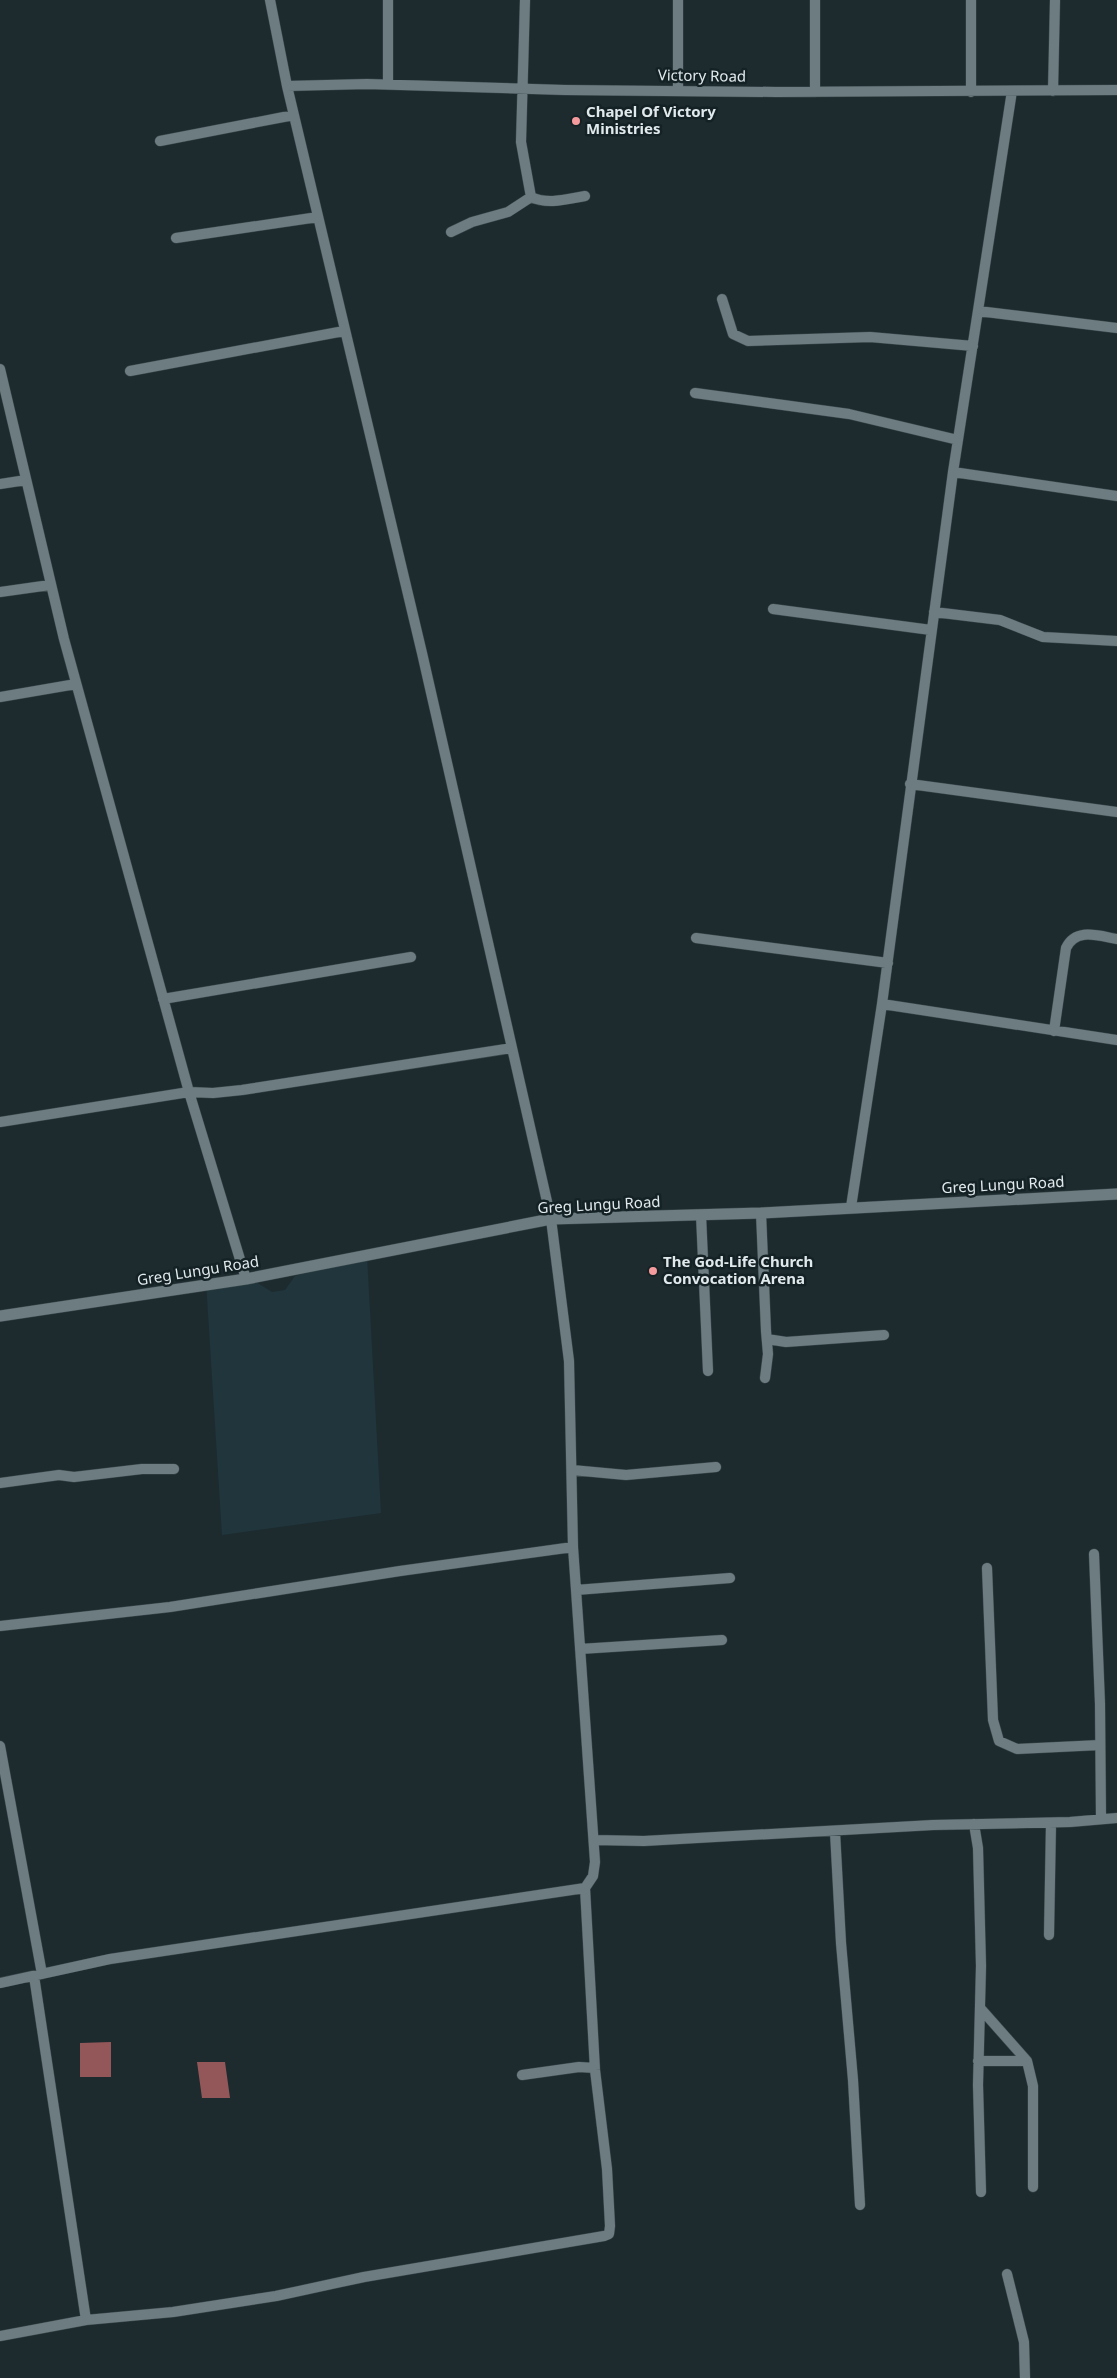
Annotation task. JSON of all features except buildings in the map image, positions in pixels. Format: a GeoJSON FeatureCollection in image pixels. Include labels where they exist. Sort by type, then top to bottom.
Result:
{"type":"FeatureCollection","features":[{"type":"Feature","properties":{"kind":"street"},"geometry":{"type":"LineString","coordinates":[[0,2336],[86,2320],[172,2312],[332,2286],[364,2277],[604,2236],[609,2234],[610,2226],[607,2169],[595,2068],[585,1888],[593,1876],[594,1840],[573,1547],[569,1361],[551,1219],[422,653],[287,86],[270,0]]}},
{"type":"Feature","properties":{"kind":"street"},"geometry":{"type":"LineString","coordinates":[[388,0],[388,84]]}},
{"type":"Feature","properties":{"kind":"street"},"geometry":{"type":"LineString","coordinates":[[525,0],[521,142],[531,197]]}},
{"type":"Feature","properties":{"kind":"street"},"geometry":{"type":"LineString","coordinates":[[678,0],[678,90]]}},
{"type":"Feature","properties":{"kind":"street"},"geometry":{"type":"LineString","coordinates":[[814,0],[815,92]]}},
{"type":"Feature","properties":{"kind":"street"},"geometry":{"type":"LineString","coordinates":[[971,0],[971,92]]}},
{"type":"Feature","properties":{"kind":"street"},"geometry":{"type":"LineString","coordinates":[[1053,90],[1055,0]]}},
{"type":"Feature","properties":{"kind":"street","name":"Victory Road"},"geometry":{"type":"LineString","coordinates":[[287,86],[388,84],[524,87],[565,90],[815,92],[1117,90]]}},
{"type":"Feature","properties":{"kind":"street"},"geometry":{"type":"LineString","coordinates":[[851,1207],[888,963],[910,784],[953,472],[1012,91]]}},
{"type":"Feature","properties":{"kind":"street"},"geometry":{"type":"LineString","coordinates":[[160,141],[294,115]]}},
{"type":"Feature","properties":{"kind":"street"},"geometry":{"type":"LineString","coordinates":[[531,197],[539,201],[554,202],[585,196]]}},
{"type":"Feature","properties":{"kind":"street"},"geometry":{"type":"LineString","coordinates":[[451,232],[472,222],[508,212],[531,197]]}},
{"type":"Feature","properties":{"kind":"street"},"geometry":{"type":"LineString","coordinates":[[176,238],[318,217]]}},
{"type":"Feature","properties":{"kind":"street"},"geometry":{"type":"LineString","coordinates":[[722,299],[733,334],[748,341],[870,337],[973,346]]}},
{"type":"Feature","properties":{"kind":"street"},"geometry":{"type":"LineString","coordinates":[[978,311],[1117,328]]}},
{"type":"Feature","properties":{"kind":"street"},"geometry":{"type":"LineString","coordinates":[[130,371],[344,331]]}},
{"type":"Feature","properties":{"kind":"street"},"geometry":{"type":"LineString","coordinates":[[0,369],[50,585],[76,684],[189,1092],[246,1279]]}},
{"type":"Feature","properties":{"kind":"street"},"geometry":{"type":"LineString","coordinates":[[695,393],[849,414],[958,440]]}},
{"type":"Feature","properties":{"kind":"street"},"geometry":{"type":"LineString","coordinates":[[953,472],[1117,496]]}},
{"type":"Feature","properties":{"kind":"street"},"geometry":{"type":"LineString","coordinates":[[0,484],[26,480]]}},
{"type":"Feature","properties":{"kind":"street"},"geometry":{"type":"LineString","coordinates":[[0,592],[50,585]]}},
{"type":"Feature","properties":{"kind":"street"},"geometry":{"type":"LineString","coordinates":[[772,609],[931,630]]}},
{"type":"Feature","properties":{"kind":"street"},"geometry":{"type":"LineString","coordinates":[[934,612],[1000,620],[1043,638],[1117,640]]}},
{"type":"Feature","properties":{"kind":"street"},"geometry":{"type":"LineString","coordinates":[[0,697],[76,684]]}},
{"type":"Feature","properties":{"kind":"street"},"geometry":{"type":"LineString","coordinates":[[910,784],[1117,812]]}},
{"type":"Feature","properties":{"kind":"street"},"geometry":{"type":"LineString","coordinates":[[1054,1031],[1066,948],[1070,940],[1076,936],[1088,934],[1117,939]]}},
{"type":"Feature","properties":{"kind":"street"},"geometry":{"type":"LineString","coordinates":[[696,938],[888,963]]}},
{"type":"Feature","properties":{"kind":"street"},"geometry":{"type":"LineString","coordinates":[[163,999],[411,957]]}},
{"type":"Feature","properties":{"kind":"street"},"geometry":{"type":"LineString","coordinates":[[882,1004],[1117,1040]]}},
{"type":"Feature","properties":{"kind":"street"},"geometry":{"type":"LineString","coordinates":[[0,1122],[189,1092],[213,1093],[242,1090],[512,1048]]}},
{"type":"Feature","properties":{"kind":"street","name":"Greg Lungu Road"},"geometry":{"type":"LineString","coordinates":[[0,1316],[246,1279],[551,1219],[761,1213],[1117,1194]]}},
{"type":"Feature","properties":{"kind":"street"},"geometry":{"type":"LineString","coordinates":[[761,1213],[768,1361],[765,1378]]}},
{"type":"Feature","properties":{"kind":"street"},"geometry":{"type":"LineString","coordinates":[[701,1215],[708,1371]]}},
{"type":"Feature","properties":{"kind":"street"},"geometry":{"type":"LineString","coordinates":[[766,1339],[786,1342],[884,1335]]}},
{"type":"Feature","properties":{"kind":"street"},"geometry":{"type":"LineString","coordinates":[[572,1470],[626,1475],[716,1467]]}},
{"type":"Feature","properties":{"kind":"street"},"geometry":{"type":"LineString","coordinates":[[0,1483],[59,1475],[74,1477],[142,1469],[174,1470]]}},
{"type":"Feature","properties":{"kind":"street"},"geometry":{"type":"LineString","coordinates":[[0,1626],[170,1607],[400,1571],[573,1547]]}},
{"type":"Feature","properties":{"kind":"street"},"geometry":{"type":"LineString","coordinates":[[1094,1554],[1101,1819]]}},
{"type":"Feature","properties":{"kind":"street"},"geometry":{"type":"LineString","coordinates":[[988,1568],[993,1720],[999,1741],[1017,1749],[1100,1745]]}},
{"type":"Feature","properties":{"kind":"street"},"geometry":{"type":"LineString","coordinates":[[576,1590],[730,1578]]}},
{"type":"Feature","properties":{"kind":"street"},"geometry":{"type":"LineString","coordinates":[[580,1649],[722,1640]]}},
{"type":"Feature","properties":{"kind":"street"},"geometry":{"type":"LineString","coordinates":[[0,1746],[38,1975],[86,2320]]}},
{"type":"Feature","properties":{"kind":"street"},"geometry":{"type":"LineString","coordinates":[[594,1840],[644,1841],[1117,1818]]}},
{"type":"Feature","properties":{"kind":"street"},"geometry":{"type":"LineString","coordinates":[[1050,1935],[1051,1822]]}},
{"type":"Feature","properties":{"kind":"street"},"geometry":{"type":"LineString","coordinates":[[974,1824],[978,1848],[981,2009],[978,2061],[981,2192]]}},
{"type":"Feature","properties":{"kind":"street"},"geometry":{"type":"LineString","coordinates":[[835,1832],[860,2205]]}},
{"type":"Feature","properties":{"kind":"street"},"geometry":{"type":"LineString","coordinates":[[0,1983],[110,1959],[585,1888]]}},
{"type":"Feature","properties":{"kind":"street"},"geometry":{"type":"LineString","coordinates":[[981,2009],[1027,2061],[1033,2086],[1033,2187]]}},
{"type":"Feature","properties":{"kind":"street"},"geometry":{"type":"LineString","coordinates":[[978,2061],[1027,2061]]}},
{"type":"Feature","properties":{"kind":"street"},"geometry":{"type":"LineString","coordinates":[[522,2075],[579,2067],[595,2068]]}},
{"type":"Feature","properties":{"kind":"street"},"geometry":{"type":"LineString","coordinates":[[1006,2274],[1024,2342],[1025,2378]]}},
{"type":"Feature","properties":{"kind":"shaded area"},"geometry":{"type":"Polygon","coordinates":[[[367,1256],[381,1513],[222,1535],[206,1282],[256,1282],[272,1292],[279,1291],[285,1290],[295,1276],[367,1256]]]}},
{"type":"Feature","properties":{"kind":"shaded area"},"geometry":{"type":"Polygon","coordinates":[[[111,2042],[111,2077],[80,2077],[80,2043],[111,2042]]]}},
{"type":"Feature","properties":{"kind":"shaded area"},"geometry":{"type":"Polygon","coordinates":[[[197,2062],[225,2062],[230,2098],[202,2098],[197,2062]]]}},
{"type":"Feature","properties":{"kind":"place","name":"Chapel Of Victory Ministries"},"geometry":{"type":"Point","coordinates":[576,121]}},
{"type":"Feature","properties":{"kind":"place","name":"The God-Life Church Convocation Arena"},"geometry":{"type":"Point","coordinates":[653,1271]}}]}
